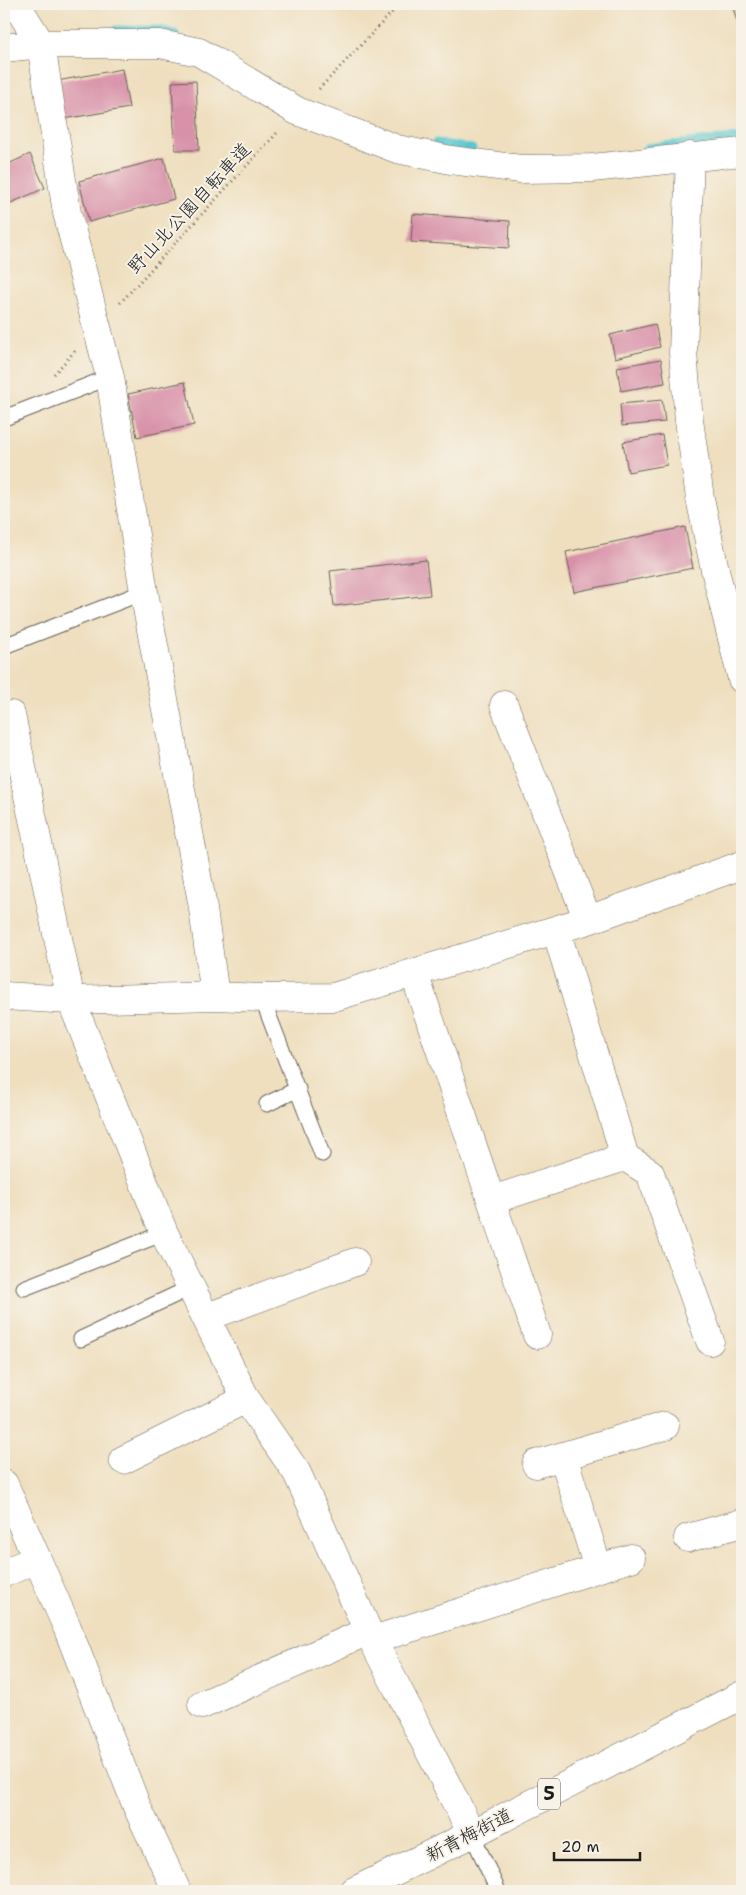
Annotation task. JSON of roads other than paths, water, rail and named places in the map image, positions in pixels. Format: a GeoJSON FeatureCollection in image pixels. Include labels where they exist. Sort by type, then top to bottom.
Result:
{"type":"FeatureCollection","features":[{"type":"Feature","properties":{"kind":"street"},"geometry":{"type":"LineString","coordinates":[[16,4],[38,38],[67,213],[110,377],[144,592],[202,902],[215,996]]}},
{"type":"Feature","properties":{"kind":"street"},"geometry":{"type":"LineString","coordinates":[[4,48],[38,38],[160,44],[199,52],[298,111],[397,149],[451,160],[521,169],[592,168],[690,156],[742,152]]}},
{"type":"Feature","properties":{"kind":"street"},"geometry":{"type":"LineString","coordinates":[[690,156],[683,353],[689,420],[700,498],[715,570],[742,679]]}},
{"type":"Feature","properties":{"kind":"street"},"geometry":{"type":"LineString","coordinates":[[504,705],[588,920]]}},
{"type":"Feature","properties":{"kind":"street"},"geometry":{"type":"LineString","coordinates":[[11,715],[71,1000],[164,1233],[246,1399],[297,1473],[370,1636],[472,1834]]}},
{"type":"Feature","properties":{"kind":"street"},"geometry":{"type":"LineString","coordinates":[[4,996],[71,1000],[215,996],[262,998],[334,997],[588,920],[742,865]]}},
{"type":"Feature","properties":{"kind":"street"},"geometry":{"type":"LineString","coordinates":[[556,930],[625,1157],[650,1173],[710,1341]]}},
{"type":"Feature","properties":{"kind":"street"},"geometry":{"type":"LineString","coordinates":[[414,973],[538,1335]]}},
{"type":"Feature","properties":{"kind":"street"},"geometry":{"type":"LineString","coordinates":[[492,1200],[625,1157]]}},
{"type":"Feature","properties":{"kind":"street"},"geometry":{"type":"LineString","coordinates":[[207,1317],[355,1262]]}},
{"type":"Feature","properties":{"kind":"street"},"geometry":{"type":"LineString","coordinates":[[123,1460],[246,1399]]}},
{"type":"Feature","properties":{"kind":"street"},"geometry":{"type":"LineString","coordinates":[[536,1464],[665,1426]]}},
{"type":"Feature","properties":{"kind":"street"},"geometry":{"type":"LineString","coordinates":[[563,1456],[598,1568]]}},
{"type":"Feature","properties":{"kind":"street"},"geometry":{"type":"LineString","coordinates":[[4,1484],[66,1627],[137,1806],[177,1891]]}},
{"type":"Feature","properties":{"kind":"street"},"geometry":{"type":"LineString","coordinates":[[688,1538],[742,1523]]}},
{"type":"Feature","properties":{"kind":"street"},"geometry":{"type":"LineString","coordinates":[[202,1705],[370,1636],[631,1558]]}},
{"type":"Feature","properties":{"kind":"street"},"geometry":{"type":"LineString","coordinates":[[4,1573],[37,1559]]}},
{"type":"Feature","properties":{"kind":"street","name":"新青梅街道"},"geometry":{"type":"LineString","coordinates":[[354,1891],[472,1834],[742,1695]]}},
{"type":"Feature","properties":{"kind":"lane"},"geometry":{"type":"LineString","coordinates":[[4,418],[110,377]]}},
{"type":"Feature","properties":{"kind":"lane"},"geometry":{"type":"LineString","coordinates":[[4,646],[144,592]]}},
{"type":"Feature","properties":{"kind":"lane"},"geometry":{"type":"LineString","coordinates":[[262,998],[322,1154]]}},
{"type":"Feature","properties":{"kind":"lane"},"geometry":{"type":"LineString","coordinates":[[267,1104],[298,1089]]}},
{"type":"Feature","properties":{"kind":"lane"},"geometry":{"type":"LineString","coordinates":[[24,1288],[164,1233]]}},
{"type":"Feature","properties":{"kind":"lane"},"geometry":{"type":"LineString","coordinates":[[81,1339],[192,1287]]}},
{"type":"Feature","properties":{"kind":"lane"},"geometry":{"type":"LineString","coordinates":[[472,1834],[498,1891]]}},
{"type":"Feature","properties":{"kind":"waterway"},"geometry":{"type":"LineString","coordinates":[[116,30],[160,30],[175,34]]}},
{"type":"Feature","properties":{"kind":"waterway"},"geometry":{"type":"LineString","coordinates":[[647,148],[742,137]]}},
{"type":"Feature","properties":{"kind":"waterway"},"geometry":{"type":"LineString","coordinates":[[436,143],[472,149]]}}]}
